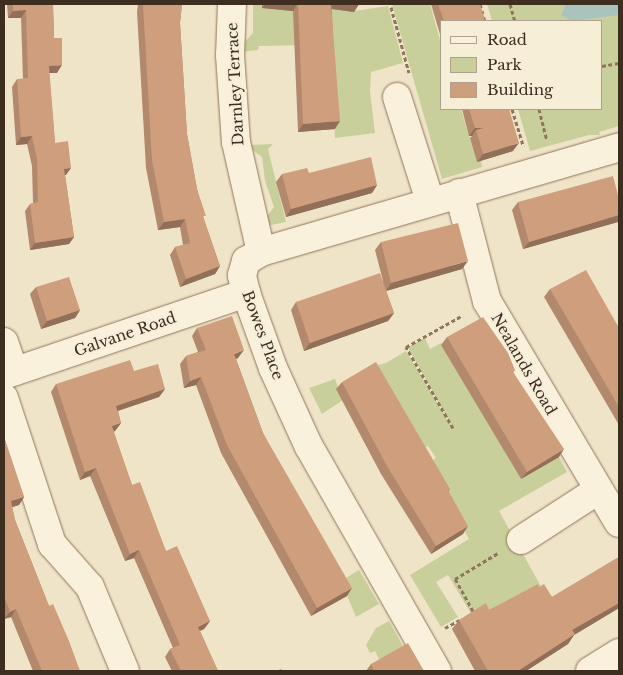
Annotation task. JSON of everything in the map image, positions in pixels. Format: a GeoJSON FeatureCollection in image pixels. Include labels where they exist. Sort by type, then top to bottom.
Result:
{"type":"FeatureCollection","features":[{"type":"Feature","properties":{"kind":"street","name":"Darnley Terrace"},"geometry":{"type":"LineString","coordinates":[[232,4],[230,56],[236,142],[261,252]]}},
{"type":"Feature","properties":{"kind":"street"},"geometry":{"type":"LineString","coordinates":[[397,97],[430,201]]}},
{"type":"Feature","properties":{"kind":"street","name":"Bowes Place"},"geometry":{"type":"LineString","coordinates":[[437,671],[309,447],[273,368],[246,293],[242,275],[246,261],[261,252],[530,171],[619,147]]}},
{"type":"Feature","properties":{"kind":"street","name":"Nealands Road"},"geometry":{"type":"LineString","coordinates":[[459,193],[487,301],[619,523]]}},
{"type":"Feature","properties":{"kind":"street","name":"Galvane Road"},"geometry":{"type":"LineString","coordinates":[[9,373],[246,293]]}},
{"type":"Feature","properties":{"kind":"street"},"geometry":{"type":"LineString","coordinates":[[4,342],[9,373]]}},
{"type":"Feature","properties":{"kind":"street"},"geometry":{"type":"LineString","coordinates":[[4,398],[52,544],[90,587],[125,671]]}},
{"type":"Feature","properties":{"kind":"street"},"geometry":{"type":"LineString","coordinates":[[521,540],[598,490]]}},
{"type":"Feature","properties":{"kind":"street"},"geometry":{"type":"LineString","coordinates":[[590,671],[619,653]]}},
{"type":"Feature","properties":{"kind":"path"},"geometry":{"type":"LineString","coordinates":[[480,4],[485,20]]}},
{"type":"Feature","properties":{"kind":"path"},"geometry":{"type":"LineString","coordinates":[[510,4],[515,20]]}},
{"type":"Feature","properties":{"kind":"path"},"geometry":{"type":"LineString","coordinates":[[391,8],[414,91],[397,97]]}},
{"type":"Feature","properties":{"kind":"path"},"geometry":{"type":"LineString","coordinates":[[603,66],[619,63]]}},
{"type":"Feature","properties":{"kind":"path"},"geometry":{"type":"LineString","coordinates":[[512,110],[530,171]]}},
{"type":"Feature","properties":{"kind":"path"},"geometry":{"type":"LineString","coordinates":[[453,428],[406,347],[487,301]]}},
{"type":"Feature","properties":{"kind":"path"},"geometry":{"type":"LineString","coordinates":[[421,643],[474,610],[455,579],[521,540]]}},
{"type":"Feature","properties":{"kind":"green space"},"geometry":{"type":"Polygon","coordinates":[[[253,4],[262,4],[262,8],[288,10],[299,4],[354,11],[388,6],[403,63],[371,72],[370,91],[375,133],[335,138],[333,107],[310,45],[259,46],[258,50],[242,52],[243,44],[253,33],[253,4]]]}},
{"type":"Feature","properties":{"kind":"green space"},"geometry":{"type":"Polygon","coordinates":[[[392,4],[430,4],[440,40],[440,110],[461,110],[477,161],[481,160],[482,167],[442,179],[392,4]]]}},
{"type":"Feature","properties":{"kind":"green space"},"geometry":{"type":"Polygon","coordinates":[[[487,4],[619,4],[619,126],[599,132],[600,135],[589,135],[530,151],[518,110],[603,110],[603,20],[492,20],[487,4]]]}},
{"type":"Feature","properties":{"kind":"green space"},"geometry":{"type":"Polygon","coordinates":[[[273,144],[268,149],[286,222],[266,226],[264,220],[274,207],[265,181],[262,157],[251,149],[251,145],[273,144]]]}},
{"type":"Feature","properties":{"kind":"green space"},"geometry":{"type":"Polygon","coordinates":[[[425,338],[430,349],[441,343],[521,479],[559,457],[567,472],[499,511],[543,590],[473,617],[448,575],[436,582],[458,617],[441,627],[410,575],[469,539],[427,464],[436,458],[428,446],[420,450],[369,367],[386,363],[406,351],[453,429],[408,347],[425,338]]]}},
{"type":"Feature","properties":{"kind":"green space"},"geometry":{"type":"Polygon","coordinates":[[[335,379],[343,400],[322,414],[309,388],[335,379]]]}},
{"type":"Feature","properties":{"kind":"green space"},"geometry":{"type":"Polygon","coordinates":[[[359,570],[379,604],[356,617],[341,581],[359,570]]]}},
{"type":"Feature","properties":{"kind":"green space"},"geometry":{"type":"Polygon","coordinates":[[[389,621],[404,648],[380,661],[375,651],[370,653],[366,645],[376,628],[389,621]]]}},
{"type":"Feature","properties":{"kind":"water"},"geometry":{"type":"Polygon","coordinates":[[[566,4],[619,4],[619,15],[570,20],[561,15],[566,4]]]}},
{"type":"Feature","properties":{"kind":"building"},"geometry":{"type":"Polygon","coordinates":[[[13,4],[53,4],[54,38],[62,38],[62,65],[49,66],[55,143],[68,141],[71,168],[64,169],[74,237],[35,243],[30,204],[38,202],[37,159],[32,136],[21,137],[17,79],[28,78],[26,10],[13,11],[13,4]]]}},
{"type":"Feature","properties":{"kind":"building"},"geometry":{"type":"Polygon","coordinates":[[[143,4],[182,4],[180,23],[187,134],[197,189],[206,216],[203,216],[220,266],[186,279],[175,247],[190,243],[185,219],[164,222],[152,160],[143,4]]]}},
{"type":"Feature","properties":{"kind":"building"},"geometry":{"type":"Polygon","coordinates":[[[298,4],[331,4],[340,121],[303,124],[298,4]]]}},
{"type":"Feature","properties":{"kind":"building"},"geometry":{"type":"Polygon","coordinates":[[[438,4],[480,4],[485,20],[444,20],[438,4]]]}},
{"type":"Feature","properties":{"kind":"building"},"geometry":{"type":"Polygon","coordinates":[[[469,110],[509,110],[519,143],[483,154],[476,130],[484,128],[475,128],[469,110]]]}},
{"type":"Feature","properties":{"kind":"building"},"geometry":{"type":"Polygon","coordinates":[[[371,157],[377,185],[291,209],[282,174],[307,168],[309,173],[371,157]]]}},
{"type":"Feature","properties":{"kind":"building"},"geometry":{"type":"Polygon","coordinates":[[[613,176],[619,199],[619,215],[529,242],[518,202],[613,176]]]}},
{"type":"Feature","properties":{"kind":"building"},"geometry":{"type":"Polygon","coordinates":[[[458,223],[468,261],[391,283],[381,242],[458,223]]]}},
{"type":"Feature","properties":{"kind":"building"},"geometry":{"type":"Polygon","coordinates":[[[586,270],[619,328],[619,407],[550,289],[586,270]]]}},
{"type":"Feature","properties":{"kind":"building"},"geometry":{"type":"Polygon","coordinates":[[[380,273],[394,313],[310,343],[296,302],[380,273]]]}},
{"type":"Feature","properties":{"kind":"building"},"geometry":{"type":"Polygon","coordinates":[[[69,277],[80,310],[47,321],[36,287],[69,277]]]}},
{"type":"Feature","properties":{"kind":"building"},"geometry":{"type":"Polygon","coordinates":[[[232,316],[244,350],[234,354],[263,433],[352,588],[317,608],[227,445],[201,377],[190,381],[186,356],[206,350],[197,328],[232,316]]]}},
{"type":"Feature","properties":{"kind":"building"},"geometry":{"type":"Polygon","coordinates":[[[483,317],[508,353],[515,370],[513,372],[564,449],[527,472],[447,337],[483,317]]]}},
{"type":"Feature","properties":{"kind":"building"},"geometry":{"type":"Polygon","coordinates":[[[130,360],[134,371],[158,364],[165,389],[116,406],[121,423],[112,426],[132,485],[140,482],[166,551],[177,546],[210,621],[198,627],[218,671],[181,671],[170,649],[180,645],[139,550],[130,554],[96,468],[85,472],[56,384],[130,360]]]}},
{"type":"Feature","properties":{"kind":"building"},"geometry":{"type":"Polygon","coordinates":[[[376,362],[450,489],[448,490],[468,526],[436,546],[387,466],[342,382],[376,362]]]}},
{"type":"Feature","properties":{"kind":"building"},"geometry":{"type":"Polygon","coordinates":[[[4,437],[24,497],[11,501],[15,520],[49,606],[53,604],[80,671],[42,671],[16,609],[10,612],[4,596],[4,437]]]}},
{"type":"Feature","properties":{"kind":"building"},"geometry":{"type":"Polygon","coordinates":[[[619,557],[619,603],[572,630],[575,634],[518,671],[488,671],[459,620],[486,603],[489,610],[538,584],[539,587],[544,584],[552,597],[619,557]]]}},
{"type":"Feature","properties":{"kind":"building"},"geometry":{"type":"Polygon","coordinates":[[[408,643],[424,671],[374,671],[371,664],[408,643]]]}}]}
